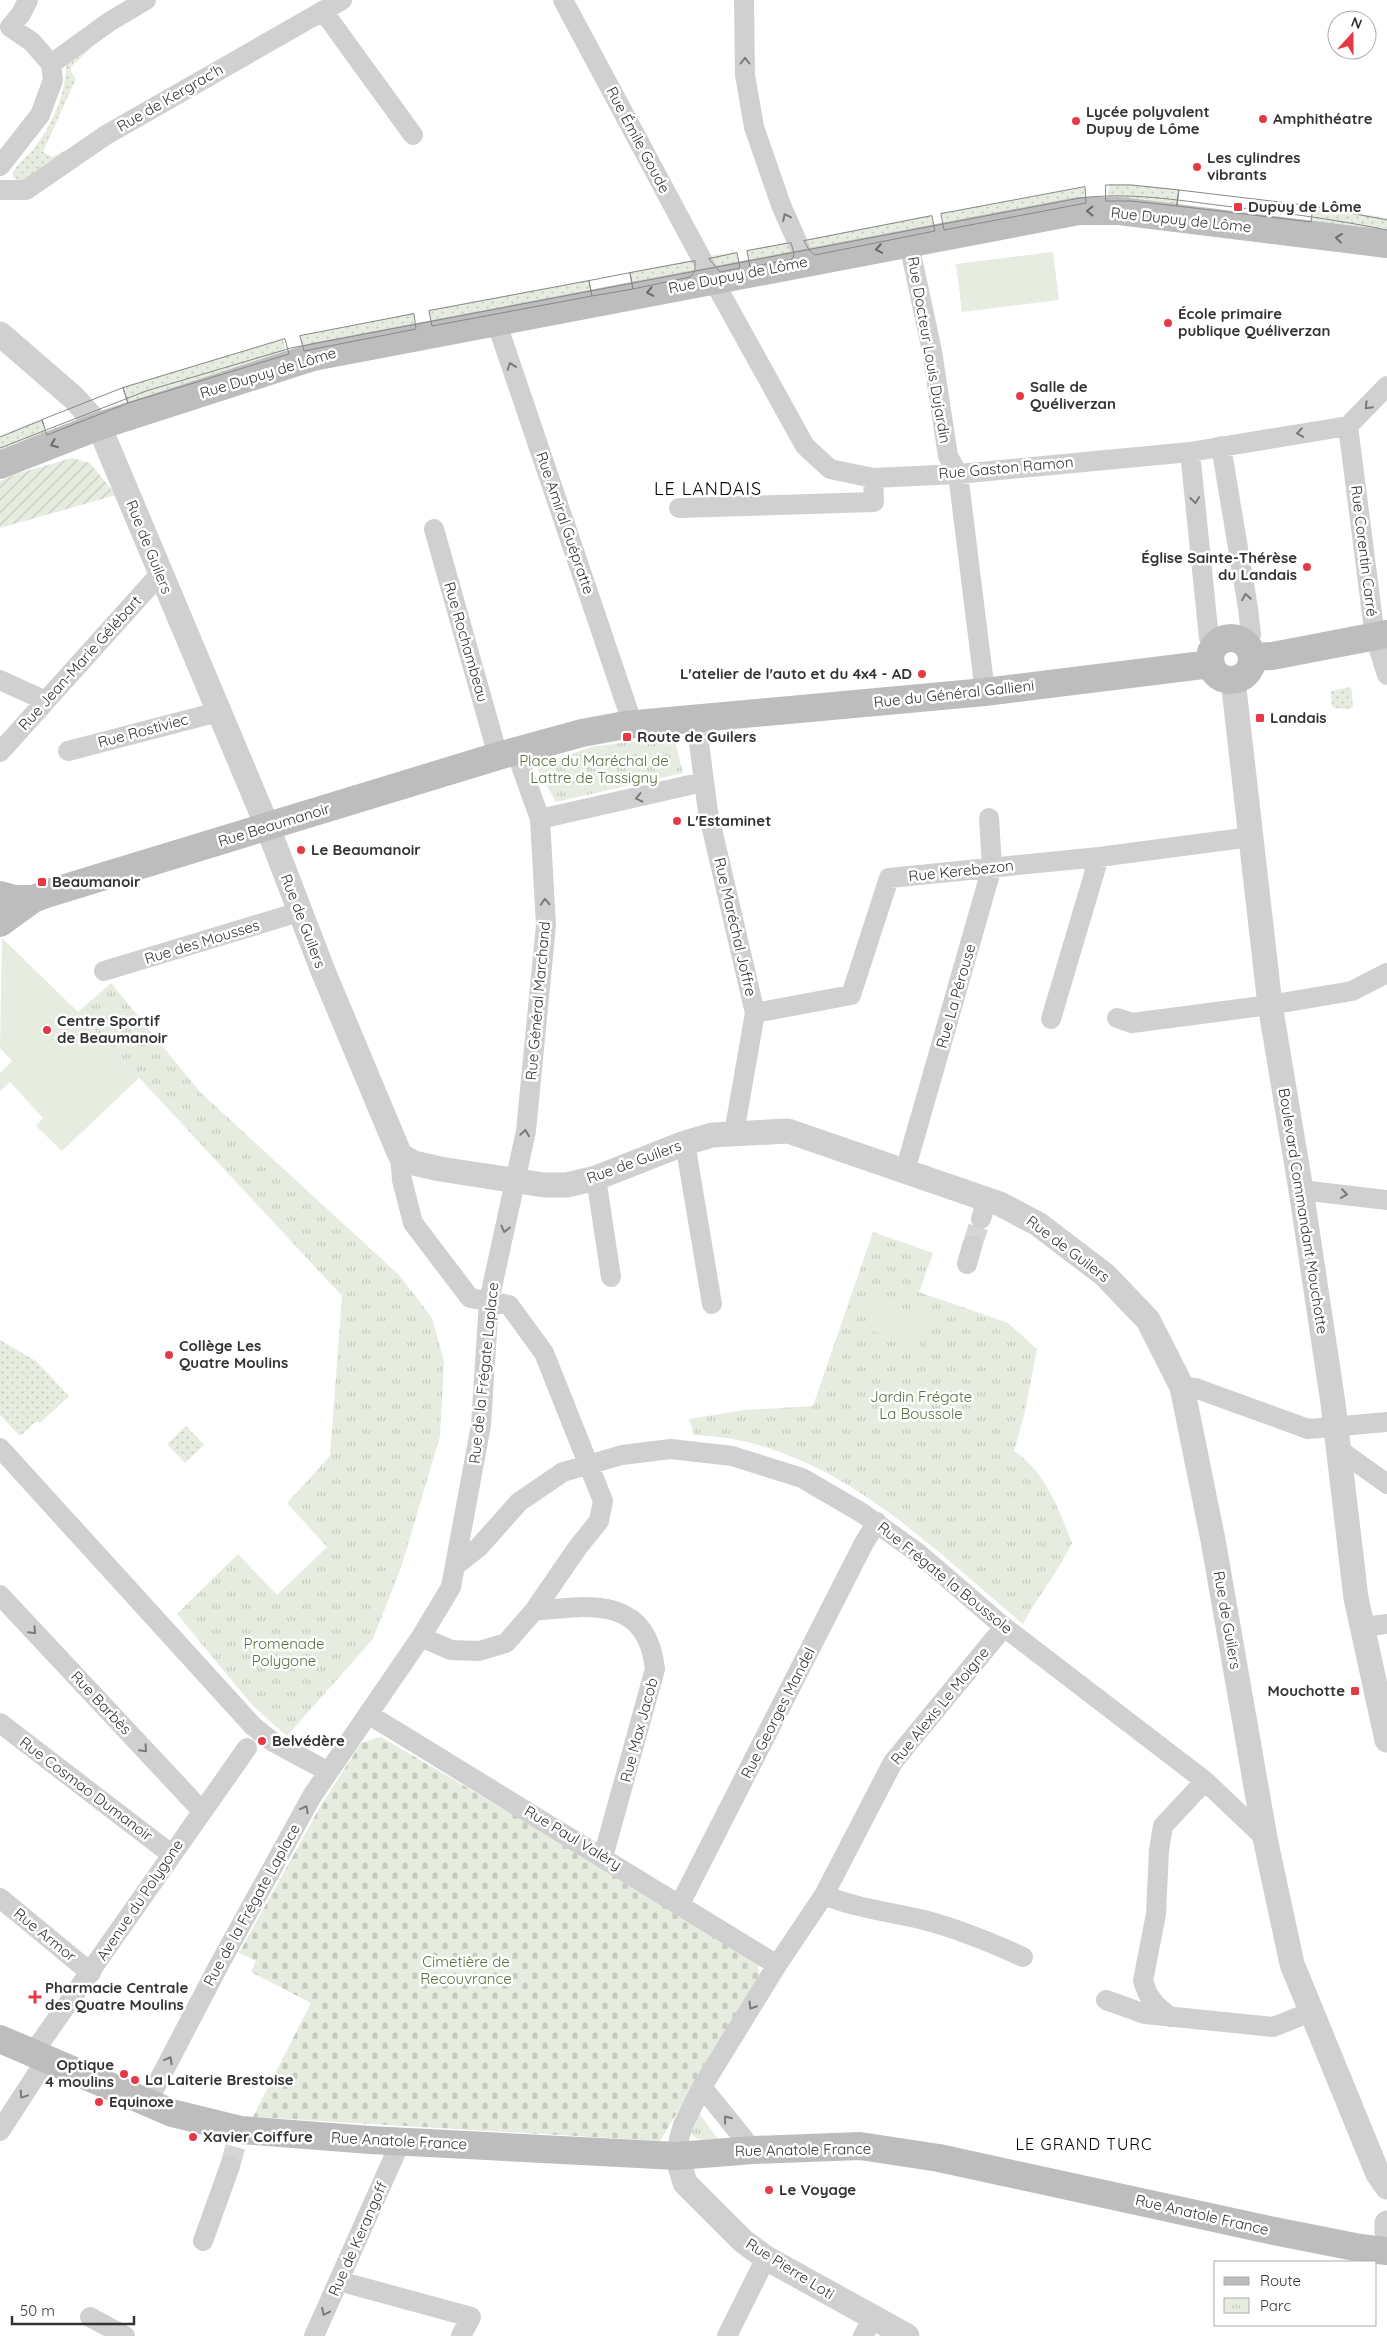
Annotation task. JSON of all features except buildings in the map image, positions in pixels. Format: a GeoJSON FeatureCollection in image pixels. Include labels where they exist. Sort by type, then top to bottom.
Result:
{"type":"FeatureCollection","features":[{"type":"Feature","properties":{"kind":"main road","name":"Rue Dupuy de Lôme"},"geometry":{"type":"LineString","coordinates":[[0,465],[99,426],[313,356],[1079,212],[1119,211],[1387,244]]}},
{"type":"Feature","properties":{"kind":"main road","name":"Rue du Général Gallieni"},"geometry":{"type":"LineString","coordinates":[[696,720],[985,692],[1213,655],[1226,639],[1239,640],[1249,650],[1272,656],[1381,636]]}},
{"type":"Feature","properties":{"kind":"main road"},"geometry":{"type":"LineString","coordinates":[[1213,655],[1219,676],[1234,680],[1241,678],[1248,672],[1249,650]]}},
{"type":"Feature","properties":{"kind":"main road"},"geometry":{"type":"LineString","coordinates":[[507,754],[582,733],[633,725],[696,720]]}},
{"type":"Feature","properties":{"kind":"main road","name":"Rue Beaumanoir"},"geometry":{"type":"LineString","coordinates":[[0,894],[14,899],[33,899],[507,754]]}},
{"type":"Feature","properties":{"kind":"main road","name":"Rue Beaumanoir"},"geometry":{"type":"LineString","coordinates":[[0,923],[33,899]]}},
{"type":"Feature","properties":{"kind":"main road","name":"Rue Anatole France"},"geometry":{"type":"LineString","coordinates":[[0,2038],[147,2103],[239,2136],[401,2141],[677,2156],[753,2150],[860,2146],[939,2158],[1274,2231],[1360,2248],[1387,2251]]}},
{"type":"Feature","properties":{"kind":"street"},"geometry":{"type":"LineString","coordinates":[[0,166],[40,115],[53,80],[51,64],[32,42],[5,27],[21,14],[28,0]]}},
{"type":"Feature","properties":{"kind":"street"},"geometry":{"type":"LineString","coordinates":[[51,64],[110,22],[146,0]]}},
{"type":"Feature","properties":{"kind":"street","name":"Rue de Kergrac'h"},"geometry":{"type":"LineString","coordinates":[[0,190],[26,190],[106,135],[342,0]]}},
{"type":"Feature","properties":{"kind":"street","name":"Rue Émile Goude"},"geometry":{"type":"LineString","coordinates":[[563,0],[713,280]]}},
{"type":"Feature","properties":{"kind":"street"},"geometry":{"type":"LineString","coordinates":[[744,0],[745,75],[754,127],[781,205],[806,262]]}},
{"type":"Feature","properties":{"kind":"street"},"geometry":{"type":"LineString","coordinates":[[323,11],[413,135]]}},
{"type":"Feature","properties":{"kind":"street","name":"Rue Docteur Louis Dujardin"},"geometry":{"type":"LineString","coordinates":[[909,244],[932,351],[948,456],[958,474],[985,692]]}},
{"type":"Feature","properties":{"kind":"street","name":"Rue Gaston Ramon"},"geometry":{"type":"LineString","coordinates":[[713,280],[805,446],[830,469],[873,478],[958,474],[1190,452],[1348,426]]}},
{"type":"Feature","properties":{"kind":"street","name":"Rue Amiral Guépratte"},"geometry":{"type":"LineString","coordinates":[[496,321],[633,725]]}},
{"type":"Feature","properties":{"kind":"street","name":"Rue de Guilers"},"geometry":{"type":"LineString","coordinates":[[0,334],[74,398],[99,426],[268,828],[299,912],[400,1154],[414,1163],[544,1185],[567,1184],[596,1178],[685,1143],[712,1135],[788,1131],[905,1171],[984,1209],[1038,1224],[1105,1275],[1148,1320],[1182,1387],[1213,1540],[1265,1838],[1292,1964],[1310,2012],[1378,2174],[1387,2188]]}},
{"type":"Feature","properties":{"kind":"street"},"geometry":{"type":"LineString","coordinates":[[1348,426],[1387,386]]}},
{"type":"Feature","properties":{"kind":"street","name":"Rue Corentin Carré"},"geometry":{"type":"LineString","coordinates":[[1348,426],[1387,675]]}},
{"type":"Feature","properties":{"kind":"street"},"geometry":{"type":"LineString","coordinates":[[1221,446],[1248,608],[1251,635],[1249,650]]}},
{"type":"Feature","properties":{"kind":"street"},"geometry":{"type":"LineString","coordinates":[[1190,452],[1209,638],[1213,655]]}},
{"type":"Feature","properties":{"kind":"street"},"geometry":{"type":"LineString","coordinates":[[679,508],[874,502],[873,478]]}},
{"type":"Feature","properties":{"kind":"street","name":"Rue Rochambeau"},"geometry":{"type":"LineString","coordinates":[[434,529],[507,754]]}},
{"type":"Feature","properties":{"kind":"street","name":"Rue Jean-Marie Gélébart"},"geometry":{"type":"LineString","coordinates":[[0,752],[160,574]]}},
{"type":"Feature","properties":{"kind":"street"},"geometry":{"type":"LineString","coordinates":[[0,680],[46,701]]}},
{"type":"Feature","properties":{"kind":"street","name":"Boulevard Commandant Mouchotte"},"geometry":{"type":"LineString","coordinates":[[1234,680],[1270,1005],[1301,1190],[1336,1437],[1356,1598],[1375,1625],[1387,1740]]}},
{"type":"Feature","properties":{"kind":"street","name":"Rue Rostiviec"},"geometry":{"type":"LineString","coordinates":[[68,751],[218,712]]}},
{"type":"Feature","properties":{"kind":"street","name":"Rue Maréchal Joffre"},"geometry":{"type":"LineString","coordinates":[[696,720],[703,782],[755,1013],[734,1133]]}},
{"type":"Feature","properties":{"kind":"street"},"geometry":{"type":"LineString","coordinates":[[507,754],[540,819],[703,782]]}},
{"type":"Feature","properties":{"kind":"street","name":"Rue La Pérouse"},"geometry":{"type":"LineString","coordinates":[[905,1171],[992,867],[989,818]]}},
{"type":"Feature","properties":{"kind":"street","name":"Rue Général Marchand"},"geometry":{"type":"LineString","coordinates":[[516,1181],[526,1131],[546,925],[540,819]]}},
{"type":"Feature","properties":{"kind":"street","name":"Rue Kerebezon"},"geometry":{"type":"LineString","coordinates":[[755,1013],[851,995],[889,878],[1099,856],[1251,837]]}},
{"type":"Feature","properties":{"kind":"street"},"geometry":{"type":"LineString","coordinates":[[1051,1019],[1099,856]]}},
{"type":"Feature","properties":{"kind":"street","name":"Rue des Mousses"},"geometry":{"type":"LineString","coordinates":[[104,971],[299,912]]}},
{"type":"Feature","properties":{"kind":"street"},"geometry":{"type":"LineString","coordinates":[[1117,1018],[1132,1023],[1270,1005],[1352,991],[1387,973]]}},
{"type":"Feature","properties":{"kind":"street"},"geometry":{"type":"LineString","coordinates":[[685,1143],[712,1304]]}},
{"type":"Feature","properties":{"kind":"street"},"geometry":{"type":"LineString","coordinates":[[400,1154],[402,1180],[413,1223],[470,1298],[509,1306],[544,1353],[590,1464],[603,1502],[599,1521],[578,1547],[534,1611],[506,1643],[479,1651],[451,1650],[421,1637]]}},
{"type":"Feature","properties":{"kind":"street"},"geometry":{"type":"LineString","coordinates":[[596,1178],[611,1278]]}},
{"type":"Feature","properties":{"kind":"street","name":"Rue de la Frégate Laplace"},"geometry":{"type":"LineString","coordinates":[[147,2103],[219,1965],[328,1771],[421,1637],[450,1587],[456,1565],[481,1425],[489,1301],[516,1181]]}},
{"type":"Feature","properties":{"kind":"street"},"geometry":{"type":"LineString","coordinates":[[1301,1190],[1387,1200]]}},
{"type":"Feature","properties":{"kind":"street"},"geometry":{"type":"LineString","coordinates":[[1182,1387],[1195,1388],[1308,1429],[1336,1437],[1387,1484]]}},
{"type":"Feature","properties":{"kind":"street"},"geometry":{"type":"LineString","coordinates":[[1336,1437],[1387,1422]]}},
{"type":"Feature","properties":{"kind":"street"},"geometry":{"type":"LineString","coordinates":[[0,1448],[253,1726],[273,1742],[328,1771]]}},
{"type":"Feature","properties":{"kind":"street","name":"Rue Frégate la Boussole"},"geometry":{"type":"LineString","coordinates":[[456,1565],[479,1547],[519,1502],[563,1472],[622,1455],[671,1449],[732,1456],[802,1478],[877,1522],[918,1553],[1004,1627],[1205,1781],[1265,1838]]}},
{"type":"Feature","properties":{"kind":"street","name":"Rue Georges Mandel"},"geometry":{"type":"LineString","coordinates":[[680,1904],[864,1543],[877,1522]]}},
{"type":"Feature","properties":{"kind":"street","name":"Rue Barbès"},"geometry":{"type":"LineString","coordinates":[[0,1595],[202,1811]]}},
{"type":"Feature","properties":{"kind":"street","name":"Rue Max Jacob"},"geometry":{"type":"LineString","coordinates":[[534,1611],[585,1606],[620,1611],[638,1626],[653,1649],[655,1669],[603,1857]]}},
{"type":"Feature","properties":{"kind":"street","name":"Rue Alexis Le Moigne"},"geometry":{"type":"LineString","coordinates":[[677,2156],[678,2139],[683,2124],[702,2087],[777,1965],[824,1895],[893,1762],[1004,1627]]}},
{"type":"Feature","properties":{"kind":"street","name":"Rue Paul Valéry"},"geometry":{"type":"LineString","coordinates":[[368,1714],[777,1965]]}},
{"type":"Feature","properties":{"kind":"street","name":"Rue Cosmao Dumanoir"},"geometry":{"type":"LineString","coordinates":[[0,1723],[171,1854]]}},
{"type":"Feature","properties":{"kind":"street","name":"Avenue du Polygone"},"geometry":{"type":"LineString","coordinates":[[0,2131],[40,2056],[91,1972],[171,1854],[248,1748]]}},
{"type":"Feature","properties":{"kind":"street"},"geometry":{"type":"LineString","coordinates":[[1170,2018],[1154,2004],[1143,1981],[1156,1914],[1159,1850],[1163,1826],[1205,1781]]}},
{"type":"Feature","properties":{"kind":"street"},"geometry":{"type":"LineString","coordinates":[[824,1895],[841,1902],[924,1920],[972,1934],[1023,1958]]}},
{"type":"Feature","properties":{"kind":"street","name":"Rue Armor"},"geometry":{"type":"LineString","coordinates":[[0,1898],[91,1972]]}},
{"type":"Feature","properties":{"kind":"street"},"geometry":{"type":"LineString","coordinates":[[1106,2000],[1145,2014],[1273,2027],[1310,2012]]}},
{"type":"Feature","properties":{"kind":"street"},"geometry":{"type":"LineString","coordinates":[[702,2087],[753,2150]]}},
{"type":"Feature","properties":{"kind":"street","name":"Rue de Kerangoff"},"geometry":{"type":"LineString","coordinates":[[314,2336],[401,2141]]}},
{"type":"Feature","properties":{"kind":"street","name":"Rue Pierre Loti"},"geometry":{"type":"LineString","coordinates":[[677,2156],[686,2183],[743,2241],[868,2327],[907,2336]]}},
{"type":"Feature","properties":{"kind":"street"},"geometry":{"type":"LineString","coordinates":[[203,2241],[230,2166]]}},
{"type":"Feature","properties":{"kind":"street"},"geometry":{"type":"LineString","coordinates":[[1387,2223],[1387,2232]]}},
{"type":"Feature","properties":{"kind":"street"},"geometry":{"type":"LineString","coordinates":[[727,2336],[766,2258]]}},
{"type":"Feature","properties":{"kind":"street"},"geometry":{"type":"LineString","coordinates":[[339,2281],[471,2317],[461,2336]]}},
{"type":"Feature","properties":{"kind":"street"},"geometry":{"type":"LineString","coordinates":[[90,2318],[125,2336]]}},
{"type":"Feature","properties":{"kind":"green space"},"geometry":{"type":"Polygon","coordinates":[[[101,38],[71,67],[75,81],[43,152],[52,157],[68,149],[24,180],[17,181],[13,177],[13,172],[44,134],[61,98],[66,73],[66,61],[101,38]]]}},
{"type":"Feature","properties":{"kind":"green space"},"geometry":{"type":"Polygon","coordinates":[[[1109,184],[1130,184],[1178,189],[1176,214],[1108,198],[1109,184]]]}},
{"type":"Feature","properties":{"kind":"green space"},"geometry":{"type":"Polygon","coordinates":[[[1085,187],[1084,199],[945,232],[941,213],[1085,187]]]}},
{"type":"Feature","properties":{"kind":"green space"},"geometry":{"type":"Polygon","coordinates":[[[1313,205],[1387,218],[1387,240],[1309,230],[1313,205]]]}},
{"type":"Feature","properties":{"kind":"green space"},"geometry":{"type":"Polygon","coordinates":[[[931,215],[935,234],[812,253],[804,240],[931,215]]]}},
{"type":"Feature","properties":{"kind":"green space"},"geometry":{"type":"Polygon","coordinates":[[[789,242],[794,253],[750,269],[747,250],[789,242]]]}},
{"type":"Feature","properties":{"kind":"green space"},"geometry":{"type":"Polygon","coordinates":[[[736,252],[740,268],[721,274],[710,256],[736,252]]]}},
{"type":"Feature","properties":{"kind":"green space"},"geometry":{"type":"Polygon","coordinates":[[[1053,252],[1059,300],[962,312],[956,264],[1053,252]]]}},
{"type":"Feature","properties":{"kind":"green space"},"geometry":{"type":"Polygon","coordinates":[[[692,260],[696,267],[695,271],[633,289],[630,272],[692,260]]]}},
{"type":"Feature","properties":{"kind":"green space"},"geometry":{"type":"Polygon","coordinates":[[[589,280],[592,296],[431,322],[429,310],[589,280]]]}},
{"type":"Feature","properties":{"kind":"green space"},"geometry":{"type":"Polygon","coordinates":[[[413,313],[415,319],[412,326],[303,347],[300,336],[413,313]]]}},
{"type":"Feature","properties":{"kind":"green space"},"geometry":{"type":"Polygon","coordinates":[[[283,339],[286,354],[129,406],[122,387],[283,339]]]}},
{"type":"Feature","properties":{"kind":"green space"},"geometry":{"type":"Polygon","coordinates":[[[41,419],[50,441],[0,461],[0,436],[41,419]]]}},
{"type":"Feature","properties":{"kind":"green space"},"geometry":{"type":"Polygon","coordinates":[[[72,458],[90,463],[116,495],[0,528],[0,481],[16,474],[72,458]]]}},
{"type":"Feature","properties":{"kind":"green space"},"geometry":{"type":"Polygon","coordinates":[[[1351,687],[1353,707],[1350,709],[1332,706],[1331,691],[1351,687]]]}},
{"type":"Feature","properties":{"kind":"green space","name":"Place du Maréchal de Lattre de Tassigny"},"geometry":{"type":"Polygon","coordinates":[[[674,736],[683,773],[556,802],[536,766],[591,747],[674,736]]]}},
{"type":"Feature","properties":{"kind":"green space","name":"Centre Sportif de Beaumanoir"},"geometry":{"type":"Polygon","coordinates":[[[2,938],[78,1012],[139,1078],[62,1151],[36,1126],[43,1118],[10,1082],[0,1091],[0,1073],[12,1061],[0,1048],[2,938]]]}},
{"type":"Feature","properties":{"kind":"green space","name":"Promenade Polygone"},"geometry":{"type":"Polygon","coordinates":[[[111,983],[200,1092],[399,1275],[432,1318],[444,1362],[440,1436],[402,1565],[373,1639],[287,1736],[253,1706],[177,1614],[238,1554],[277,1595],[327,1547],[287,1503],[330,1456],[342,1296],[78,1012],[111,983]]]}},
{"type":"Feature","properties":{"kind":"green space","name":"Jardin Frégate La Boussole"},"geometry":{"type":"Polygon","coordinates":[[[873,1232],[933,1253],[919,1292],[1008,1323],[1037,1349],[1024,1416],[1014,1451],[1034,1469],[1050,1492],[1072,1543],[1023,1624],[912,1530],[872,1501],[831,1475],[788,1455],[742,1441],[694,1435],[689,1419],[744,1410],[813,1406],[873,1232]]]}},
{"type":"Feature","properties":{"kind":"green space"},"geometry":{"type":"Polygon","coordinates":[[[874,1301],[928,1318],[919,1346],[865,1329],[874,1301]]]}},
{"type":"Feature","properties":{"kind":"green space"},"geometry":{"type":"Polygon","coordinates":[[[0,1340],[36,1361],[69,1396],[40,1423],[37,1421],[20,1436],[0,1415],[0,1340]]]}},
{"type":"Feature","properties":{"kind":"green space"},"geometry":{"type":"Polygon","coordinates":[[[186,1426],[204,1445],[185,1463],[167,1444],[186,1426]]]}},
{"type":"Feature","properties":{"kind":"green space","name":"Cimetière de Recouvrance"},"geometry":{"type":"Polygon","coordinates":[[[381,1737],[756,1957],[760,1976],[660,2141],[253,2117],[311,2003],[251,1972],[256,1961],[239,1953],[320,1807],[361,1743],[381,1737]]]}},
{"type":"Feature","properties":{"kind":"green space"},"geometry":{"type":"Polygon","coordinates":[[[699,2113],[718,2139],[702,2140],[693,2135],[691,2132],[699,2113]]]}},
{"type":"Feature","properties":{"kind":"tunnel"},"geometry":{"type":"LineString","coordinates":[[972,1246],[981,1219]]}},
{"type":"Feature","properties":{"kind":"tunnel"},"geometry":{"type":"LineString","coordinates":[[230,2166],[237,2141]]}},
{"type":"Feature","properties":{"kind":"tram line"},"geometry":{"type":"LineString","coordinates":[[1106,185],[1131,185],[1179,190],[1177,206],[1131,201],[1106,201],[1106,185]]}},
{"type":"Feature","properties":{"kind":"tram line"},"geometry":{"type":"LineString","coordinates":[[1085,187],[1086,203],[944,230],[941,214],[1085,187]]}},
{"type":"Feature","properties":{"kind":"tram line"},"geometry":{"type":"LineString","coordinates":[[1179,190],[1313,206],[1311,222],[1177,206],[1179,190]]}},
{"type":"Feature","properties":{"kind":"tram line"},"geometry":{"type":"LineString","coordinates":[[0,448],[146,391],[291,348],[1080,198],[1134,196],[1171,199],[1306,216],[1387,230]]}},
{"type":"Feature","properties":{"kind":"tram line"},"geometry":{"type":"LineString","coordinates":[[1312,212],[1313,206],[1387,220]]}},
{"type":"Feature","properties":{"kind":"tram line"},"geometry":{"type":"LineString","coordinates":[[932,216],[935,231],[815,255],[809,250],[804,241],[932,216]]}},
{"type":"Feature","properties":{"kind":"tram line"},"geometry":{"type":"LineString","coordinates":[[791,243],[794,253],[793,259],[750,267],[747,251],[791,243]]}},
{"type":"Feature","properties":{"kind":"tram line"},"geometry":{"type":"LineString","coordinates":[[737,253],[740,268],[720,272],[709,259],[737,253]]}},
{"type":"Feature","properties":{"kind":"tram line"},"geometry":{"type":"LineString","coordinates":[[695,261],[695,271],[690,277],[633,289],[630,273],[695,261]]}},
{"type":"Feature","properties":{"kind":"tram line"},"geometry":{"type":"LineString","coordinates":[[630,273],[633,289],[592,296],[589,281],[630,273]]}},
{"type":"Feature","properties":{"kind":"tram line"},"geometry":{"type":"LineString","coordinates":[[589,281],[592,296],[432,326],[429,311],[589,281]]}},
{"type":"Feature","properties":{"kind":"tram line"},"geometry":{"type":"LineString","coordinates":[[414,314],[416,329],[304,351],[300,336],[414,314]]}},
{"type":"Feature","properties":{"kind":"tram line"},"geometry":{"type":"LineString","coordinates":[[285,339],[289,354],[128,403],[123,388],[285,339]]}},
{"type":"Feature","properties":{"kind":"tram line"},"geometry":{"type":"LineString","coordinates":[[123,388],[128,403],[47,435],[42,420],[123,388]]}},
{"type":"Feature","properties":{"kind":"tram line"},"geometry":{"type":"LineString","coordinates":[[0,437],[42,420],[44,426]]}},
{"type":"Feature","properties":{"kind":"place","name":"Amphithéatre"},"geometry":{"type":"Point","coordinates":[1263,119]}},
{"type":"Feature","properties":{"kind":"place","name":"Lycée polyvalent Dupuy de Lôme"},"geometry":{"type":"Point","coordinates":[1076,121]}},
{"type":"Feature","properties":{"kind":"place","name":"Les cylindres vibrants"},"geometry":{"type":"Point","coordinates":[1197,167]}},
{"type":"Feature","properties":{"kind":"place","name":"Dupuy de Lôme"},"geometry":{"type":"Point","coordinates":[1238,207]}},
{"type":"Feature","properties":{"kind":"place","name":"École primaire publique Quéliverzan"},"geometry":{"type":"Point","coordinates":[1168,323]}},
{"type":"Feature","properties":{"kind":"place","name":"Salle de Quéliverzan"},"geometry":{"type":"Point","coordinates":[1020,396]}},
{"type":"Feature","properties":{"kind":"place","name":"Église Sainte-Thérèse du Landais"},"geometry":{"type":"Point","coordinates":[1307,567]}},
{"type":"Feature","properties":{"kind":"place","name":"L'atelier de l'auto et du 4x4 - AD"},"geometry":{"type":"Point","coordinates":[922,674]}},
{"type":"Feature","properties":{"kind":"place","name":"Landais"},"geometry":{"type":"Point","coordinates":[1260,718]}},
{"type":"Feature","properties":{"kind":"place","name":"Route de Guilers"},"geometry":{"type":"Point","coordinates":[627,737]}},
{"type":"Feature","properties":{"kind":"place","name":"L'Estaminet"},"geometry":{"type":"Point","coordinates":[677,821]}},
{"type":"Feature","properties":{"kind":"place","name":"Le Beaumanoir"},"geometry":{"type":"Point","coordinates":[301,850]}},
{"type":"Feature","properties":{"kind":"place","name":"Beaumanoir"},"geometry":{"type":"Point","coordinates":[42,882]}},
{"type":"Feature","properties":{"kind":"place","name":"Centre Sportif de Beaumanoir"},"geometry":{"type":"Point","coordinates":[47,1030]}},
{"type":"Feature","properties":{"kind":"place","name":"Collège Les Quatre Moulins"},"geometry":{"type":"Point","coordinates":[169,1355]}},
{"type":"Feature","properties":{"kind":"place","name":"Mouchotte"},"geometry":{"type":"Point","coordinates":[1355,1691]}},
{"type":"Feature","properties":{"kind":"place","name":"Belvédère"},"geometry":{"type":"Point","coordinates":[262,1741]}},
{"type":"Feature","properties":{"kind":"place","name":"Pharmacie Centrale des Quatre Moulins"},"geometry":{"type":"Point","coordinates":[35,1997]}},
{"type":"Feature","properties":{"kind":"place","name":"Optique 4 moulins"},"geometry":{"type":"Point","coordinates":[124,2074]}},
{"type":"Feature","properties":{"kind":"place","name":"La Laiterie Brestoise"},"geometry":{"type":"Point","coordinates":[135,2080]}},
{"type":"Feature","properties":{"kind":"place","name":"Equinoxe"},"geometry":{"type":"Point","coordinates":[99,2102]}},
{"type":"Feature","properties":{"kind":"place","name":"Xavier Coiffure"},"geometry":{"type":"Point","coordinates":[193,2137]}},
{"type":"Feature","properties":{"kind":"place","name":"Le Voyage"},"geometry":{"type":"Point","coordinates":[769,2190]}},
{"type":"Feature","properties":{"kind":"district","name":"LE LANDAIS"},"geometry":{"type":"Point","coordinates":[708,489]}},
{"type":"Feature","properties":{"kind":"district","name":"LE GRAND TURC"},"geometry":{"type":"Point","coordinates":[1084,2144]}}]}
